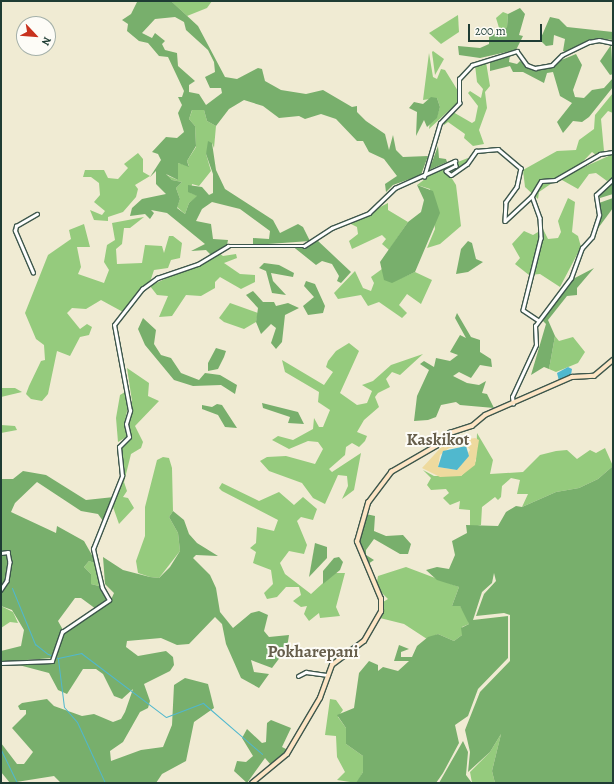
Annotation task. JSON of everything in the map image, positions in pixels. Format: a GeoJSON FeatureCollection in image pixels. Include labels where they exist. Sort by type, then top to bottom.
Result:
{"type":"FeatureCollection","features":[{"type":"Feature","properties":{"kind":"street"},"geometry":{"type":"LineString","coordinates":[[424,177],[440,123],[459,103],[460,79],[472,65],[517,50],[527,65],[535,68],[552,64],[562,55],[589,42],[599,40],[613,44]]}},
{"type":"Feature","properties":{"kind":"street"},"geometry":{"type":"LineString","coordinates":[[1,663],[52,661],[62,632],[109,600],[102,588],[94,549],[122,476],[119,447],[129,437],[126,424],[130,411],[114,325],[142,289],[228,246],[304,246],[332,228],[369,212],[395,188],[424,177],[455,162],[456,166],[445,173],[451,175],[467,164],[476,151],[498,149],[521,168],[517,187],[506,202],[505,221],[532,196],[541,181],[555,180],[600,154],[613,152]]}},
{"type":"Feature","properties":{"kind":"street"},"geometry":{"type":"LineString","coordinates":[[513,404],[512,397],[536,345],[538,320],[551,308],[571,278],[582,248],[592,237],[599,216],[596,195],[613,179]]}},
{"type":"Feature","properties":{"kind":"street"},"geometry":{"type":"LineString","coordinates":[[532,196],[540,218],[541,238],[523,310],[538,320]]}},
{"type":"Feature","properties":{"kind":"street"},"geometry":{"type":"LineString","coordinates":[[33,273],[14,231],[16,226],[37,214]]}},
{"type":"Feature","properties":{"kind":"street"},"geometry":{"type":"LineString","coordinates":[[252,783],[287,754],[320,698],[334,661],[364,641],[383,608],[367,565],[357,549],[368,503],[399,464],[436,446],[450,433],[472,426],[485,416],[572,377],[594,376],[613,360]]}},
{"type":"Feature","properties":{"kind":"street"},"geometry":{"type":"LineString","coordinates":[[1,553],[8,552],[10,562],[7,581],[1,590]]}},
{"type":"Feature","properties":{"kind":"street"},"geometry":{"type":"LineString","coordinates":[[298,676],[306,672],[328,675]]}},
{"type":"Feature","properties":{"kind":"green space"},"geometry":{"type":"Polygon","coordinates":[[[171,1],[212,1],[207,8],[187,16],[171,1]]]}},
{"type":"Feature","properties":{"kind":"green space"},"geometry":{"type":"Polygon","coordinates":[[[171,1],[198,26],[225,77],[237,79],[258,68],[262,69],[265,81],[281,90],[306,94],[323,90],[352,107],[357,106],[357,112],[366,121],[385,134],[389,150],[393,135],[396,150],[403,157],[428,156],[421,175],[393,185],[386,192],[385,184],[397,176],[384,159],[369,152],[363,141],[357,141],[336,119],[321,114],[305,119],[299,116],[279,118],[263,106],[244,100],[229,109],[216,126],[207,121],[204,110],[192,110],[189,119],[195,126],[196,146],[187,161],[189,167],[178,163],[178,180],[166,174],[172,180],[182,182],[176,188],[180,199],[177,208],[185,214],[189,203],[197,196],[188,192],[188,185],[202,187],[209,195],[213,193],[213,174],[206,154],[208,141],[212,143],[216,170],[225,189],[273,220],[280,233],[298,224],[303,227],[310,241],[253,245],[253,238],[269,239],[270,231],[240,209],[212,202],[202,209],[196,221],[211,224],[213,239],[228,240],[227,245],[211,255],[206,250],[191,251],[205,244],[167,213],[151,210],[154,213],[150,219],[145,214],[130,216],[132,208],[142,199],[166,194],[156,184],[156,171],[150,177],[161,160],[158,154],[152,152],[166,137],[177,138],[184,132],[178,113],[182,105],[178,97],[182,97],[184,91],[168,57],[159,56],[148,43],[139,41],[127,31],[128,24],[122,20],[131,14],[137,2],[171,1]],[[175,17],[155,19],[142,33],[152,38],[155,33],[165,41],[162,44],[165,50],[177,53],[178,66],[195,81],[189,85],[189,92],[199,94],[206,105],[222,93],[221,88],[210,88],[205,77],[215,72],[214,62],[208,50],[186,30],[184,22],[175,17]]]}},
{"type":"Feature","properties":{"kind":"green space"},"geometry":{"type":"Polygon","coordinates":[[[520,8],[525,14],[519,35],[523,36],[516,50],[480,58],[459,55],[458,46],[480,48],[489,44],[489,37],[507,27],[508,14],[520,8]]]}},
{"type":"Feature","properties":{"kind":"green space"},"geometry":{"type":"Polygon","coordinates":[[[503,12],[508,14],[507,27],[500,31],[496,18],[503,12]]]}},
{"type":"Feature","properties":{"kind":"green space"},"geometry":{"type":"Polygon","coordinates":[[[458,15],[459,32],[441,44],[429,33],[458,15]]]}},
{"type":"Feature","properties":{"kind":"green space"},"geometry":{"type":"Polygon","coordinates":[[[550,17],[559,19],[567,27],[613,32],[613,40],[597,38],[572,53],[563,51],[565,39],[554,35],[553,45],[546,46],[540,40],[550,17]]]}},
{"type":"Feature","properties":{"kind":"green space"},"geometry":{"type":"Polygon","coordinates":[[[611,45],[613,74],[610,75],[600,61],[611,45]]]}},
{"type":"Feature","properties":{"kind":"green space"},"geometry":{"type":"Polygon","coordinates":[[[433,51],[444,59],[435,75],[432,52],[433,51]]]}},
{"type":"Feature","properties":{"kind":"green space"},"geometry":{"type":"Polygon","coordinates":[[[429,53],[433,77],[437,79],[441,69],[445,70],[458,91],[457,103],[429,129],[430,121],[437,116],[440,107],[437,98],[423,100],[429,53]]]}},
{"type":"Feature","properties":{"kind":"green space"},"geometry":{"type":"Polygon","coordinates":[[[576,54],[582,65],[573,90],[575,97],[584,98],[592,90],[604,88],[613,78],[613,87],[589,117],[582,122],[573,121],[563,133],[557,122],[572,103],[560,96],[553,72],[547,73],[544,83],[523,72],[513,72],[510,66],[490,71],[490,60],[510,55],[509,62],[517,64],[520,61],[537,70],[576,54]]]}},
{"type":"Feature","properties":{"kind":"green space"},"geometry":{"type":"Polygon","coordinates":[[[486,62],[490,86],[485,92],[487,108],[479,130],[484,144],[473,146],[464,138],[465,134],[448,122],[444,125],[444,120],[453,112],[472,123],[475,121],[478,106],[468,93],[470,91],[481,98],[483,89],[477,82],[475,65],[486,62]]]}},
{"type":"Feature","properties":{"kind":"green space"},"geometry":{"type":"Polygon","coordinates":[[[613,93],[613,113],[608,111],[601,119],[604,151],[596,155],[592,152],[573,172],[613,154],[613,177],[607,181],[596,173],[589,174],[578,189],[562,180],[555,181],[539,192],[538,199],[525,187],[523,170],[557,151],[576,150],[579,140],[594,129],[595,115],[613,93]]]}},
{"type":"Feature","properties":{"kind":"green space"},"geometry":{"type":"Polygon","coordinates":[[[431,97],[437,98],[440,107],[437,118],[427,127],[424,120],[416,136],[417,112],[409,108],[414,102],[423,104],[431,97]]]}},
{"type":"Feature","properties":{"kind":"green space"},"geometry":{"type":"Polygon","coordinates":[[[193,108],[204,110],[207,121],[216,126],[214,148],[212,143],[206,154],[211,171],[199,186],[192,184],[191,193],[198,196],[189,203],[185,214],[177,207],[180,199],[176,188],[182,182],[172,180],[166,175],[178,180],[178,163],[189,166],[187,161],[196,147],[195,126],[189,119],[193,108]]]}},
{"type":"Feature","properties":{"kind":"green space"},"geometry":{"type":"Polygon","coordinates":[[[438,146],[439,158],[446,159],[447,162],[429,170],[438,146]]]}},
{"type":"Feature","properties":{"kind":"green space"},"geometry":{"type":"Polygon","coordinates":[[[138,153],[143,159],[143,172],[150,176],[135,185],[138,189],[136,197],[123,212],[108,217],[108,221],[94,220],[90,210],[102,215],[105,211],[94,202],[100,195],[99,183],[91,177],[83,177],[85,170],[104,170],[108,178],[118,179],[128,168],[124,164],[138,153]]]}},
{"type":"Feature","properties":{"kind":"green space"},"geometry":{"type":"Polygon","coordinates":[[[468,158],[467,167],[451,177],[456,185],[461,226],[440,244],[427,248],[435,229],[430,189],[417,185],[437,170],[468,158]]]}},
{"type":"Feature","properties":{"kind":"green space"},"geometry":{"type":"Polygon","coordinates":[[[613,182],[613,194],[600,198],[598,193],[613,182]]]}},
{"type":"Feature","properties":{"kind":"green space"},"geometry":{"type":"Polygon","coordinates":[[[417,185],[433,191],[440,213],[415,272],[392,283],[384,280],[380,262],[408,222],[421,212],[424,200],[417,185]]]}},
{"type":"Feature","properties":{"kind":"green space"},"geometry":{"type":"Polygon","coordinates":[[[568,198],[575,202],[572,232],[578,236],[581,247],[560,287],[540,274],[529,275],[515,264],[520,258],[512,244],[524,231],[533,235],[543,229],[548,239],[558,238],[561,232],[558,221],[568,198]]]}},
{"type":"Feature","properties":{"kind":"green space"},"geometry":{"type":"Polygon","coordinates":[[[613,198],[613,208],[596,231],[599,203],[613,198]]]}},
{"type":"Feature","properties":{"kind":"green space"},"geometry":{"type":"Polygon","coordinates":[[[388,203],[388,210],[408,222],[389,250],[382,244],[386,239],[382,235],[352,249],[349,241],[358,234],[357,227],[349,223],[388,203]]]}},
{"type":"Feature","properties":{"kind":"green space"},"geometry":{"type":"Polygon","coordinates":[[[144,217],[130,228],[124,228],[122,244],[116,249],[117,264],[142,263],[145,245],[162,246],[164,253],[169,236],[173,236],[182,243],[180,258],[171,260],[168,268],[154,270],[150,282],[138,291],[123,312],[101,300],[86,309],[72,308],[67,313],[80,329],[87,324],[92,327],[89,335],[80,337],[70,356],[57,351],[48,394],[42,401],[31,399],[26,394],[41,361],[45,360],[44,345],[36,339],[25,313],[48,255],[71,239],[69,230],[84,224],[90,247],[77,247],[81,267],[78,274],[104,283],[109,270],[104,262],[107,245],[115,240],[112,223],[144,217]]]}},
{"type":"Feature","properties":{"kind":"green space"},"geometry":{"type":"Polygon","coordinates":[[[317,240],[351,272],[341,283],[337,281],[339,276],[332,264],[322,261],[316,265],[291,245],[305,247],[317,240]]]}},
{"type":"Feature","properties":{"kind":"green space"},"geometry":{"type":"Polygon","coordinates":[[[468,241],[472,243],[476,259],[483,262],[468,272],[456,274],[461,249],[468,241]]]}},
{"type":"Feature","properties":{"kind":"green space"},"geometry":{"type":"Polygon","coordinates":[[[219,253],[223,256],[236,254],[237,258],[224,263],[240,274],[255,275],[255,282],[241,289],[220,277],[215,282],[215,288],[201,296],[186,295],[172,316],[159,317],[168,296],[157,295],[150,286],[219,253]]]}},
{"type":"Feature","properties":{"kind":"green space"},"geometry":{"type":"Polygon","coordinates":[[[264,263],[279,265],[294,273],[293,277],[271,273],[273,281],[286,295],[272,293],[266,271],[259,268],[264,263]]]}},
{"type":"Feature","properties":{"kind":"green space"},"geometry":{"type":"Polygon","coordinates":[[[594,268],[577,288],[577,295],[567,296],[548,320],[555,336],[549,369],[544,367],[531,375],[546,324],[542,320],[571,280],[594,268]]]}},
{"type":"Feature","properties":{"kind":"green space"},"geometry":{"type":"Polygon","coordinates":[[[382,269],[399,279],[415,272],[432,280],[421,304],[407,294],[399,305],[407,313],[402,318],[379,302],[368,306],[361,295],[338,299],[334,293],[355,271],[363,288],[371,291],[374,283],[371,277],[382,269]]]}},
{"type":"Feature","properties":{"kind":"green space"},"geometry":{"type":"Polygon","coordinates":[[[306,281],[315,284],[325,306],[323,313],[308,315],[303,306],[314,297],[304,286],[306,281]]]}},
{"type":"Feature","properties":{"kind":"green space"},"geometry":{"type":"Polygon","coordinates":[[[253,291],[263,302],[274,302],[276,306],[288,303],[299,308],[285,315],[282,342],[276,349],[271,343],[276,328],[271,324],[261,334],[256,322],[258,308],[246,295],[253,291]]]}},
{"type":"Feature","properties":{"kind":"green space"},"geometry":{"type":"Polygon","coordinates":[[[230,303],[258,313],[256,322],[244,329],[224,322],[219,318],[230,303]]]}},
{"type":"Feature","properties":{"kind":"green space"},"geometry":{"type":"Polygon","coordinates":[[[457,313],[471,337],[480,340],[480,352],[491,359],[492,367],[480,365],[471,378],[459,372],[453,376],[467,383],[479,385],[486,381],[482,393],[487,394],[494,408],[460,405],[456,402],[441,405],[436,417],[428,420],[414,421],[417,396],[429,370],[420,364],[424,361],[434,367],[436,358],[450,361],[458,355],[450,352],[460,335],[466,338],[455,318],[457,313]]]}},
{"type":"Feature","properties":{"kind":"green space"},"geometry":{"type":"Polygon","coordinates":[[[143,318],[156,330],[154,344],[161,355],[171,358],[181,373],[199,380],[205,373],[220,375],[237,385],[235,394],[221,385],[193,386],[174,380],[145,345],[138,329],[143,318]]]}},
{"type":"Feature","properties":{"kind":"green space"},"geometry":{"type":"Polygon","coordinates":[[[555,336],[559,341],[573,337],[585,352],[578,363],[556,372],[549,369],[555,336]]]}},
{"type":"Feature","properties":{"kind":"green space"},"geometry":{"type":"Polygon","coordinates":[[[349,343],[359,351],[340,393],[357,405],[367,403],[372,391],[362,385],[373,381],[391,365],[423,354],[400,375],[392,372],[386,379],[390,387],[378,393],[375,397],[379,407],[364,420],[357,432],[367,436],[365,441],[359,447],[352,443],[346,447],[345,455],[329,469],[332,472],[361,453],[354,490],[342,499],[348,486],[347,476],[338,475],[325,504],[313,498],[302,483],[269,471],[260,461],[267,457],[286,456],[315,464],[323,449],[318,442],[308,441],[289,449],[272,440],[278,436],[293,440],[313,429],[314,418],[319,427],[323,427],[330,410],[318,402],[319,392],[285,372],[282,360],[324,385],[333,372],[326,367],[328,361],[336,351],[349,343]]]}},
{"type":"Feature","properties":{"kind":"green space"},"geometry":{"type":"Polygon","coordinates":[[[216,348],[226,351],[224,357],[218,369],[208,371],[208,363],[216,348]]]}},
{"type":"Feature","properties":{"kind":"green space"},"geometry":{"type":"Polygon","coordinates":[[[127,368],[149,383],[148,396],[159,401],[135,426],[143,442],[141,448],[131,454],[124,482],[127,491],[123,497],[128,498],[134,508],[119,524],[113,507],[124,477],[121,448],[131,433],[128,420],[132,401],[127,368]]]}},
{"type":"Feature","properties":{"kind":"green space"},"geometry":{"type":"Polygon","coordinates":[[[1,388],[15,388],[22,392],[1,397],[1,388]]]}},
{"type":"Feature","properties":{"kind":"green space"},"geometry":{"type":"Polygon","coordinates":[[[125,392],[129,401],[125,421],[128,436],[118,442],[116,418],[120,395],[125,392]]]}},
{"type":"Feature","properties":{"kind":"green space"},"geometry":{"type":"Polygon","coordinates":[[[262,403],[298,412],[304,424],[288,423],[290,417],[263,408],[262,403]]]}},
{"type":"Feature","properties":{"kind":"green space"},"geometry":{"type":"Polygon","coordinates":[[[217,404],[222,405],[237,428],[225,427],[218,415],[202,409],[202,405],[212,407],[217,404]]]}},
{"type":"Feature","properties":{"kind":"green space"},"geometry":{"type":"Polygon","coordinates":[[[1,425],[15,426],[17,430],[1,433],[1,425]]]}},
{"type":"Feature","properties":{"kind":"green space"},"geometry":{"type":"Polygon","coordinates":[[[477,433],[493,460],[490,474],[523,472],[540,455],[567,450],[577,459],[590,450],[596,453],[605,448],[613,466],[598,479],[579,488],[556,492],[522,507],[528,494],[517,494],[520,480],[511,478],[502,486],[501,497],[498,500],[495,497],[482,507],[481,525],[474,527],[470,526],[470,510],[459,509],[460,501],[450,505],[443,498],[449,493],[446,489],[431,490],[427,485],[431,478],[423,470],[434,476],[461,476],[476,461],[477,433]]]}},
{"type":"Feature","properties":{"kind":"green space"},"geometry":{"type":"Polygon","coordinates":[[[163,457],[169,458],[172,468],[173,511],[169,517],[178,533],[180,551],[159,578],[138,573],[136,561],[145,536],[145,507],[157,460],[163,457]]]}},
{"type":"Feature","properties":{"kind":"green space"},"geometry":{"type":"Polygon","coordinates":[[[613,466],[613,783],[495,783],[492,771],[501,734],[490,752],[468,772],[470,752],[465,730],[480,692],[510,661],[510,615],[504,613],[476,616],[484,594],[496,581],[494,573],[492,583],[482,592],[473,620],[508,616],[508,658],[478,689],[468,716],[455,725],[459,743],[443,773],[436,783],[356,783],[363,772],[363,756],[346,744],[346,728],[337,715],[354,708],[359,673],[369,661],[378,665],[378,671],[383,667],[398,671],[409,661],[394,661],[399,645],[409,649],[401,652],[401,657],[412,657],[417,646],[428,637],[438,634],[454,641],[462,635],[461,628],[469,624],[460,606],[452,606],[459,587],[437,580],[426,570],[437,567],[449,569],[455,555],[452,541],[467,533],[466,525],[498,526],[506,512],[516,506],[522,507],[556,492],[579,488],[598,479],[613,466]]]}},
{"type":"Feature","properties":{"kind":"green space"},"geometry":{"type":"Polygon","coordinates":[[[23,471],[46,475],[86,500],[114,497],[103,521],[98,514],[81,511],[37,482],[15,503],[11,512],[56,533],[57,526],[84,541],[97,564],[89,561],[84,567],[91,574],[91,584],[99,586],[107,599],[96,609],[81,598],[75,598],[58,621],[63,630],[52,658],[1,662],[1,651],[21,646],[24,630],[12,610],[1,606],[1,479],[13,479],[23,471]]]}},
{"type":"Feature","properties":{"kind":"green space"},"geometry":{"type":"Polygon","coordinates":[[[222,483],[259,501],[279,492],[294,505],[303,497],[317,509],[313,520],[301,517],[297,521],[307,545],[304,554],[289,551],[280,563],[285,574],[311,594],[334,573],[345,573],[336,607],[340,616],[320,618],[319,613],[309,621],[304,614],[307,606],[301,607],[293,601],[301,595],[299,587],[286,587],[277,597],[267,599],[264,593],[273,584],[271,570],[253,563],[256,552],[250,548],[256,543],[257,527],[274,531],[278,520],[222,491],[219,488],[222,483]]]}},
{"type":"Feature","properties":{"kind":"green space"},"geometry":{"type":"Polygon","coordinates":[[[173,511],[184,520],[189,534],[197,543],[218,556],[196,555],[193,558],[210,575],[216,588],[220,612],[233,628],[251,613],[259,611],[268,615],[264,631],[269,637],[289,635],[287,648],[272,668],[251,660],[254,672],[269,674],[259,688],[241,678],[226,644],[222,624],[215,617],[189,644],[177,645],[161,638],[127,641],[126,647],[138,656],[166,651],[173,657],[174,665],[170,671],[144,684],[150,701],[148,708],[140,712],[123,742],[110,751],[111,761],[141,750],[163,747],[172,725],[174,685],[185,678],[208,684],[214,708],[194,722],[186,761],[162,774],[156,783],[61,783],[54,776],[10,783],[1,772],[1,743],[17,764],[24,764],[33,752],[12,728],[26,714],[26,710],[20,710],[18,706],[22,703],[47,699],[54,706],[82,716],[94,714],[113,722],[121,719],[133,689],[122,699],[114,696],[103,674],[96,669],[83,669],[67,694],[58,690],[49,673],[15,664],[53,662],[64,633],[110,602],[114,593],[105,584],[103,557],[123,570],[159,578],[170,567],[180,551],[178,533],[169,517],[173,511]]]}},
{"type":"Feature","properties":{"kind":"green space"},"geometry":{"type":"Polygon","coordinates":[[[366,514],[375,516],[374,531],[386,536],[403,535],[411,544],[408,554],[400,554],[374,539],[366,550],[366,555],[374,560],[368,564],[358,548],[366,514]]]}},
{"type":"Feature","properties":{"kind":"green space"},"geometry":{"type":"Polygon","coordinates":[[[315,543],[327,547],[327,558],[309,577],[315,543]]]}},
{"type":"Feature","properties":{"kind":"green space"},"geometry":{"type":"Polygon","coordinates":[[[339,557],[343,562],[340,570],[323,584],[323,571],[334,558],[339,557]]]}},
{"type":"Feature","properties":{"kind":"green space"},"geometry":{"type":"Polygon","coordinates":[[[89,561],[97,564],[99,586],[91,584],[91,574],[84,567],[89,561]]]}},
{"type":"Feature","properties":{"kind":"green space"},"geometry":{"type":"Polygon","coordinates":[[[406,567],[459,587],[452,606],[460,606],[467,616],[469,624],[462,627],[462,635],[454,641],[438,634],[427,639],[404,624],[380,618],[383,602],[388,599],[376,587],[378,576],[406,567]]]}},
{"type":"Feature","properties":{"kind":"green space"},"geometry":{"type":"Polygon","coordinates":[[[1,606],[13,612],[18,623],[10,622],[1,628],[1,606]]]}},
{"type":"Feature","properties":{"kind":"green space"},"geometry":{"type":"Polygon","coordinates":[[[330,699],[336,700],[343,710],[338,717],[346,728],[346,744],[363,756],[363,772],[357,783],[337,780],[345,772],[337,757],[336,736],[325,735],[330,699]]]}},
{"type":"Feature","properties":{"kind":"green space"},"geometry":{"type":"Polygon","coordinates":[[[271,720],[291,728],[282,747],[288,750],[271,765],[265,758],[247,783],[234,771],[237,761],[246,762],[253,756],[242,738],[247,729],[262,743],[266,742],[267,723],[271,720]]]}},
{"type":"Feature","properties":{"kind":"green space"},"geometry":{"type":"Polygon","coordinates":[[[501,734],[492,771],[495,783],[472,783],[470,772],[490,752],[501,734]]]}},
{"type":"Feature","properties":{"kind":"green space"},"geometry":{"type":"Polygon","coordinates":[[[463,741],[468,752],[466,775],[472,783],[439,783],[463,741]]]}},
{"type":"Feature","properties":{"kind":"sand"},"geometry":{"type":"Polygon","coordinates":[[[475,438],[479,440],[475,465],[461,476],[440,477],[422,468],[445,443],[475,438]],[[467,446],[449,448],[440,455],[438,467],[457,470],[470,450],[467,446]]]}},
{"type":"Feature","properties":{"kind":"water"},"geometry":{"type":"Polygon","coordinates":[[[568,367],[572,369],[571,375],[559,381],[557,373],[568,367]]]}},
{"type":"Feature","properties":{"kind":"water"},"geometry":{"type":"Polygon","coordinates":[[[466,446],[469,456],[457,470],[438,467],[443,451],[466,446]]]}},
{"type":"Feature","properties":{"kind":"waterway"},"geometry":{"type":"LineString","coordinates":[[12,588],[35,644],[48,654],[58,658],[81,653],[166,717],[203,703],[262,754]]}},
{"type":"Feature","properties":{"kind":"waterway"},"geometry":{"type":"LineString","coordinates":[[58,659],[64,707],[77,722],[105,783]]}},
{"type":"Feature","properties":{"kind":"waterway"},"geometry":{"type":"LineString","coordinates":[[1,750],[17,783]]}},
{"type":"Feature","properties":{"kind":"district","name":"Kaskikot"},"geometry":{"type":"Point","coordinates":[438,440]}},
{"type":"Feature","properties":{"kind":"district","name":"Pokharepani"},"geometry":{"type":"Point","coordinates":[313,652]}}]}
